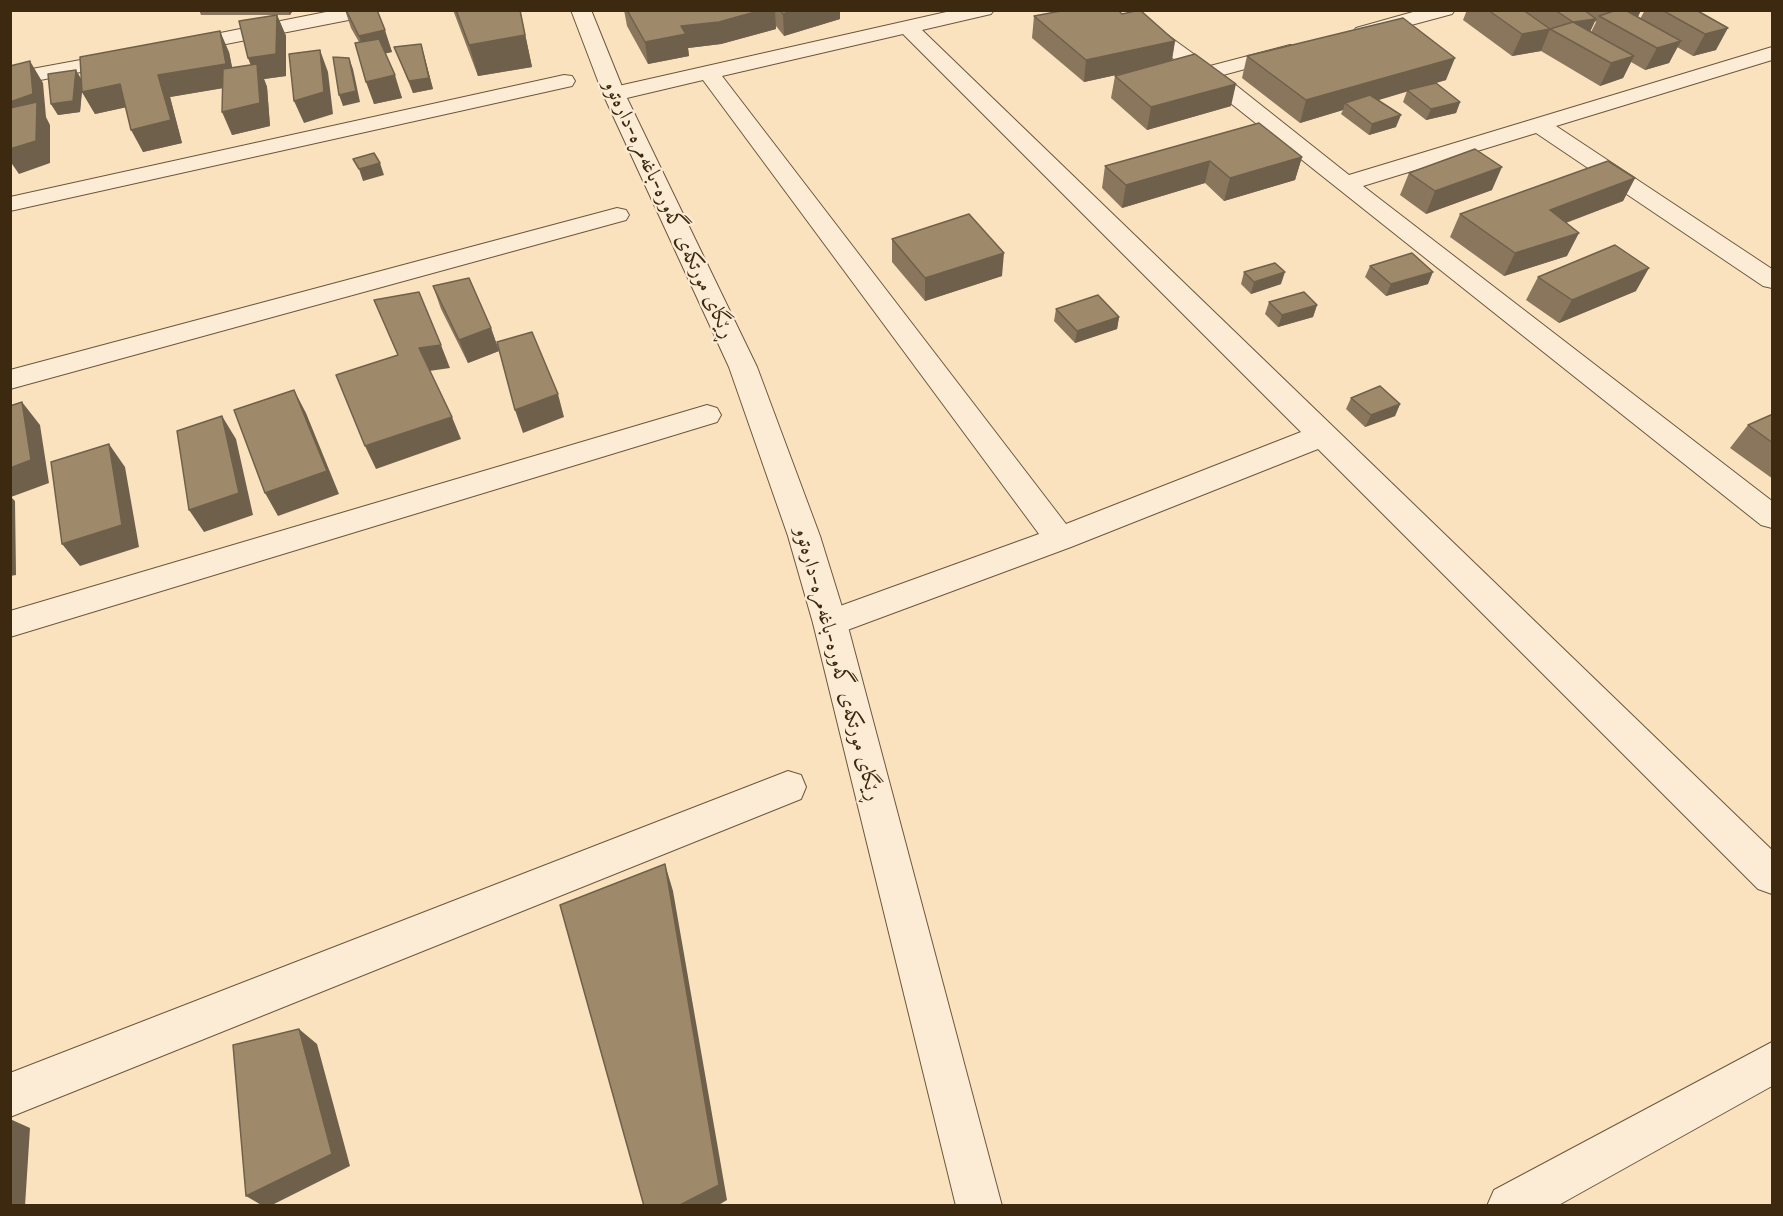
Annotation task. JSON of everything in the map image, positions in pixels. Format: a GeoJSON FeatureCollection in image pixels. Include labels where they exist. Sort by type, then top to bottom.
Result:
{"type":"FeatureCollection","features":[{"type":"Feature","properties":{"kind":"street"},"geometry":{"type":"LineString","coordinates":[[10,80],[369,10]]}},
{"type":"Feature","properties":{"kind":"street","name":"ڕێگای مورتکەی گەورە-باغەمرە-دارەتوو"},"geometry":{"type":"LineString","coordinates":[[581,10],[614,94],[743,367],[804,536],[830,623],[980,1206]]}},
{"type":"Feature","properties":{"kind":"street"},"geometry":{"type":"LineString","coordinates":[[614,94],[984,10]]}},
{"type":"Feature","properties":{"kind":"street"},"geometry":{"type":"LineString","coordinates":[[1119,10],[1207,73],[1345,184],[1773,517]]}},
{"type":"Feature","properties":{"kind":"street"},"geometry":{"type":"LineString","coordinates":[[1343,37],[1446,10]]}},
{"type":"Feature","properties":{"kind":"street"},"geometry":{"type":"LineString","coordinates":[[908,28],[1773,876]]}},
{"type":"Feature","properties":{"kind":"street"},"geometry":{"type":"LineString","coordinates":[[1207,73],[1309,46]]}},
{"type":"Feature","properties":{"kind":"street"},"geometry":{"type":"LineString","coordinates":[[1345,184],[1773,53]]}},
{"type":"Feature","properties":{"kind":"street"},"geometry":{"type":"LineString","coordinates":[[709,74],[1060,539]]}},
{"type":"Feature","properties":{"kind":"street"},"geometry":{"type":"LineString","coordinates":[[10,204],[564,81]]}},
{"type":"Feature","properties":{"kind":"street"},"geometry":{"type":"LineString","coordinates":[[1539,125],[1773,280]]}},
{"type":"Feature","properties":{"kind":"street"},"geometry":{"type":"LineString","coordinates":[[10,380],[617,215]]}},
{"type":"Feature","properties":{"kind":"street"},"geometry":{"type":"LineString","coordinates":[[10,624],[707,415]]}},
{"type":"Feature","properties":{"kind":"street"},"geometry":{"type":"LineString","coordinates":[[830,623],[1060,539],[1323,435]]}},
{"type":"Feature","properties":{"kind":"street"},"geometry":{"type":"LineString","coordinates":[[10,1095],[788,787]]}},
{"type":"Feature","properties":{"kind":"street"},"geometry":{"type":"LineString","coordinates":[[1510,1206],[1773,1063]]}},
{"type":"Feature","properties":{"kind":"building"},"geometry":{"type":"Polygon","coordinates":[[[346,10],[377,10],[385,30],[359,36],[346,10]]]}},
{"type":"Feature","properties":{"kind":"building"},"geometry":{"type":"Polygon","coordinates":[[[456,10],[520,10],[525,35],[469,45],[456,10]]]}},
{"type":"Feature","properties":{"kind":"building"},"geometry":{"type":"Polygon","coordinates":[[[627,10],[762,10],[719,22],[681,26],[686,34],[645,42],[627,10]]]}},
{"type":"Feature","properties":{"kind":"building"},"geometry":{"type":"Polygon","coordinates":[[[780,10],[794,10],[783,14],[780,10]]]}},
{"type":"Feature","properties":{"kind":"building"},"geometry":{"type":"Polygon","coordinates":[[[1066,10],[1118,10],[1122,14],[1140,10],[1175,41],[1086,60],[1034,16],[1066,10]]]}},
{"type":"Feature","properties":{"kind":"building"},"geometry":{"type":"Polygon","coordinates":[[[1488,10],[1523,10],[1550,29],[1522,34],[1488,10]]]}},
{"type":"Feature","properties":{"kind":"building"},"geometry":{"type":"Polygon","coordinates":[[[1555,10],[1584,10],[1596,19],[1573,22],[1555,10]]]}},
{"type":"Feature","properties":{"kind":"building"},"geometry":{"type":"Polygon","coordinates":[[[1625,10],[1681,41],[1657,48],[1599,16],[1625,10]]]}},
{"type":"Feature","properties":{"kind":"building"},"geometry":{"type":"Polygon","coordinates":[[[1662,10],[1696,10],[1728,28],[1705,34],[1662,10]]]}},
{"type":"Feature","properties":{"kind":"building"},"geometry":{"type":"Polygon","coordinates":[[[277,15],[276,54],[248,58],[239,21],[277,15]]]}},
{"type":"Feature","properties":{"kind":"building"},"geometry":{"type":"Polygon","coordinates":[[[1403,18],[1455,58],[1306,100],[1247,56],[1403,18]]]}},
{"type":"Feature","properties":{"kind":"building"},"geometry":{"type":"Polygon","coordinates":[[[1573,22],[1634,56],[1611,63],[1550,29],[1573,22]]]}},
{"type":"Feature","properties":{"kind":"building"},"geometry":{"type":"Polygon","coordinates":[[[220,31],[226,64],[158,75],[171,120],[131,130],[120,84],[82,92],[80,57],[220,31]]]}},
{"type":"Feature","properties":{"kind":"building"},"geometry":{"type":"Polygon","coordinates":[[[379,39],[395,75],[366,82],[355,43],[379,39]]]}},
{"type":"Feature","properties":{"kind":"building"},"geometry":{"type":"Polygon","coordinates":[[[421,44],[429,78],[409,81],[394,47],[421,44]]]}},
{"type":"Feature","properties":{"kind":"building"},"geometry":{"type":"Polygon","coordinates":[[[320,50],[324,92],[294,101],[289,54],[320,50]]]}},
{"type":"Feature","properties":{"kind":"building"},"geometry":{"type":"Polygon","coordinates":[[[1195,54],[1236,84],[1151,107],[1115,76],[1195,54]]]}},
{"type":"Feature","properties":{"kind":"building"},"geometry":{"type":"Polygon","coordinates":[[[333,57],[349,58],[356,91],[339,95],[333,57]]]}},
{"type":"Feature","properties":{"kind":"building"},"geometry":{"type":"Polygon","coordinates":[[[30,61],[33,94],[10,102],[10,66],[30,61]]]}},
{"type":"Feature","properties":{"kind":"building"},"geometry":{"type":"Polygon","coordinates":[[[257,64],[260,103],[222,112],[223,69],[257,64]]]}},
{"type":"Feature","properties":{"kind":"building"},"geometry":{"type":"Polygon","coordinates":[[[76,70],[73,101],[51,104],[48,74],[76,70]]]}},
{"type":"Feature","properties":{"kind":"building"},"geometry":{"type":"Polygon","coordinates":[[[1436,83],[1460,102],[1431,109],[1407,90],[1436,83]]]}},
{"type":"Feature","properties":{"kind":"building"},"geometry":{"type":"Polygon","coordinates":[[[1370,95],[1401,115],[1372,124],[1345,103],[1370,95]]]}},
{"type":"Feature","properties":{"kind":"building"},"geometry":{"type":"Polygon","coordinates":[[[37,102],[36,141],[10,149],[10,108],[37,102]]]}},
{"type":"Feature","properties":{"kind":"building"},"geometry":{"type":"Polygon","coordinates":[[[1259,123],[1302,157],[1230,178],[1210,161],[1126,185],[1105,166],[1259,123]]]}},
{"type":"Feature","properties":{"kind":"building"},"geometry":{"type":"Polygon","coordinates":[[[1475,149],[1502,167],[1435,191],[1409,173],[1475,149]]]}},
{"type":"Feature","properties":{"kind":"building"},"geometry":{"type":"Polygon","coordinates":[[[374,153],[380,163],[359,169],[353,159],[374,153]]]}},
{"type":"Feature","properties":{"kind":"building"},"geometry":{"type":"Polygon","coordinates":[[[1608,161],[1635,178],[1550,210],[1579,233],[1515,253],[1460,214],[1608,161]]]}},
{"type":"Feature","properties":{"kind":"building"},"geometry":{"type":"Polygon","coordinates":[[[969,214],[1004,253],[925,278],[892,239],[969,214]]]}},
{"type":"Feature","properties":{"kind":"building"},"geometry":{"type":"Polygon","coordinates":[[[1615,245],[1649,268],[1572,300],[1538,277],[1615,245]]]}},
{"type":"Feature","properties":{"kind":"building"},"geometry":{"type":"Polygon","coordinates":[[[1412,253],[1433,272],[1391,284],[1370,266],[1412,253]]]}},
{"type":"Feature","properties":{"kind":"building"},"geometry":{"type":"Polygon","coordinates":[[[1275,263],[1285,272],[1254,282],[1244,272],[1275,263]]]}},
{"type":"Feature","properties":{"kind":"building"},"geometry":{"type":"Polygon","coordinates":[[[469,278],[491,328],[459,340],[433,286],[469,278]]]}},
{"type":"Feature","properties":{"kind":"building"},"geometry":{"type":"Polygon","coordinates":[[[419,292],[441,345],[419,348],[452,417],[365,446],[336,375],[398,355],[374,300],[419,292]]]}},
{"type":"Feature","properties":{"kind":"building"},"geometry":{"type":"Polygon","coordinates":[[[1304,292],[1317,305],[1282,315],[1269,302],[1304,292]]]}},
{"type":"Feature","properties":{"kind":"building"},"geometry":{"type":"Polygon","coordinates":[[[1098,295],[1119,317],[1077,331],[1056,309],[1098,295]]]}},
{"type":"Feature","properties":{"kind":"building"},"geometry":{"type":"Polygon","coordinates":[[[532,332],[558,394],[515,410],[497,342],[532,332]]]}},
{"type":"Feature","properties":{"kind":"building"},"geometry":{"type":"Polygon","coordinates":[[[1380,386],[1400,404],[1371,415],[1351,398],[1380,386]]]}},
{"type":"Feature","properties":{"kind":"building"},"geometry":{"type":"Polygon","coordinates":[[[294,390],[327,471],[265,493],[234,410],[294,390]]]}},
{"type":"Feature","properties":{"kind":"building"},"geometry":{"type":"Polygon","coordinates":[[[22,402],[31,460],[10,468],[10,406],[22,402]]]}},
{"type":"Feature","properties":{"kind":"building"},"geometry":{"type":"Polygon","coordinates":[[[1773,414],[1773,443],[1748,425],[1773,414]]]}},
{"type":"Feature","properties":{"kind":"building"},"geometry":{"type":"Polygon","coordinates":[[[222,416],[239,493],[189,510],[177,431],[222,416]]]}},
{"type":"Feature","properties":{"kind":"building"},"geometry":{"type":"Polygon","coordinates":[[[109,444],[122,525],[62,544],[51,462],[109,444]]]}},
{"type":"Feature","properties":{"kind":"building"},"geometry":{"type":"Polygon","coordinates":[[[665,864],[719,1185],[678,1206],[644,1206],[560,905],[665,864]]]}},
{"type":"Feature","properties":{"kind":"building"},"geometry":{"type":"Polygon","coordinates":[[[299,1029],[332,1154],[246,1196],[233,1045],[299,1029]]]}}]}
